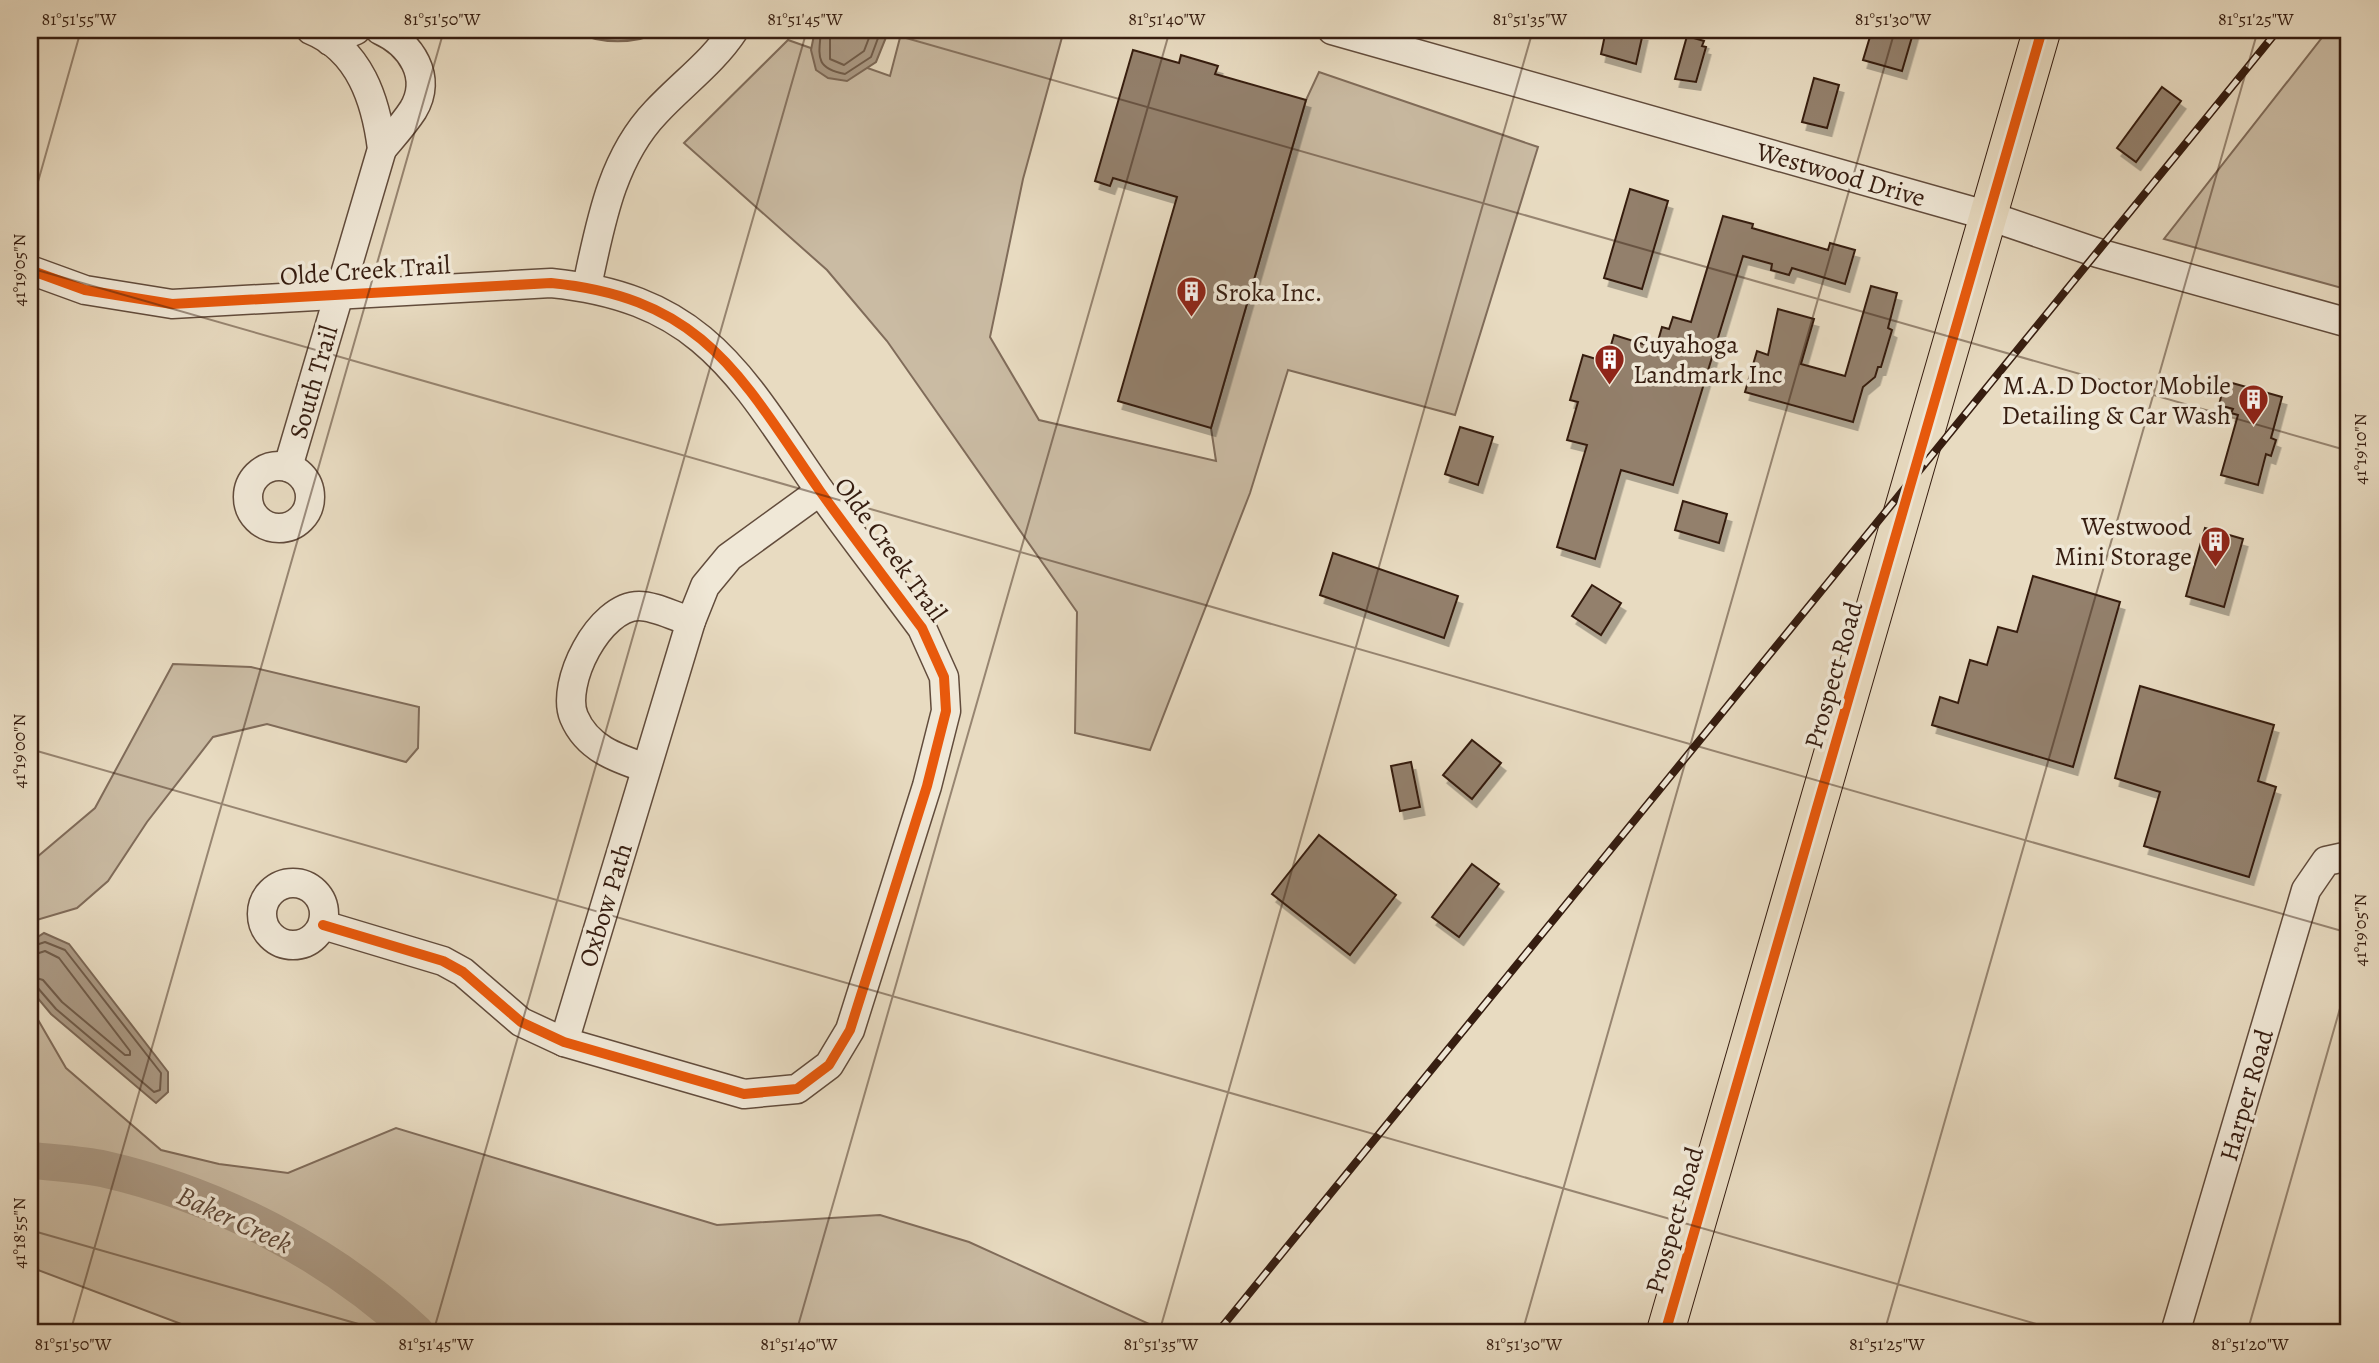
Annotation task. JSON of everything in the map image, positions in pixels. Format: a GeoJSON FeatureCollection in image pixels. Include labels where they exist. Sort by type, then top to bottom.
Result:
{"type":"FeatureCollection","features":[{"type":"Feature","properties":{"kind":"main road","name":"Prospect Road"},"geometry":{"type":"LineString","coordinates":[[1665,1333],[2042,30]]}},
{"type":"Feature","properties":{"kind":"street"},"geometry":{"type":"LineString","coordinates":[[320,35],[356,30]]}},
{"type":"Feature","properties":{"kind":"street"},"geometry":{"type":"LineString","coordinates":[[380,30],[406,44],[416,60],[421,82],[414,108],[382,149]]}},
{"type":"Feature","properties":{"kind":"street"},"geometry":{"type":"LineString","coordinates":[[587,286],[616,174],[635,138],[655,113],[720,51],[734,30]]}},
{"type":"Feature","properties":{"kind":"street","name":"Westwood Drive"},"geometry":{"type":"LineString","coordinates":[[1332,30],[1989,215],[2098,253],[2349,323]]}},
{"type":"Feature","properties":{"kind":"street"},"geometry":{"type":"LineString","coordinates":[[320,35],[358,69],[377,110],[382,149]]}},
{"type":"Feature","properties":{"kind":"street","name":"South Trail"},"geometry":{"type":"LineString","coordinates":[[288,467],[382,149]]}},
{"type":"Feature","properties":{"kind":"street","name":"Olde Creek Trail"},"geometry":{"type":"LineString","coordinates":[[30,270],[85,290],[172,304],[551,283],[587,286],[648,305],[684,326],[718,352],[769,412],[820,491],[922,628],[935,652],[944,677],[946,711],[927,786],[850,1030],[829,1065],[797,1089],[744,1094],[564,1042],[522,1022],[463,972],[443,961],[323,925]]}},
{"type":"Feature","properties":{"kind":"street","name":"Oxbow Path"},"geometry":{"type":"LineString","coordinates":[[564,1042],[691,621],[705,586],[729,557],[820,491]]}},
{"type":"Feature","properties":{"kind":"street"},"geometry":{"type":"LineString","coordinates":[[646,768],[612,757],[590,741],[580,729],[573,714],[572,700],[578,666],[604,623],[620,611],[639,606],[691,621]]}},
{"type":"Feature","properties":{"kind":"street","name":"Harper Road"},"geometry":{"type":"LineString","coordinates":[[2175,1333],[2306,890],[2338,859]]}},
{"type":"Feature","properties":{"kind":"shaded area"},"geometry":{"type":"Polygon","coordinates":[[[902,30],[1064,30],[1023,179],[990,337],[1039,420],[1216,461],[1211,428],[1306,100],[1319,72],[1538,147],[1455,415],[1288,370],[1250,493],[1150,750],[1075,733],[1077,612],[887,341],[827,270],[684,143],[788,40],[890,76],[902,30]]]}},
{"type":"Feature","properties":{"kind":"shaded area"},"geometry":{"type":"Polygon","coordinates":[[[2328,30],[2349,30],[2349,290],[2164,239],[2328,30]]]}},
{"type":"Feature","properties":{"kind":"shaded area"},"geometry":{"type":"Polygon","coordinates":[[[173,664],[251,667],[419,707],[418,748],[406,762],[267,724],[213,737],[147,822],[108,881],[77,908],[30,922],[30,863],[95,808],[173,664]]]}},
{"type":"Feature","properties":{"kind":"shaded area"},"geometry":{"type":"Polygon","coordinates":[[[30,1006],[66,1068],[161,1150],[219,1164],[288,1173],[396,1128],[717,1225],[880,1215],[969,1242],[1156,1327],[1151,1333],[205,1333],[30,1267],[30,1006]]]}},
{"type":"Feature","properties":{"kind":"water"},"geometry":{"type":"Polygon","coordinates":[[[572,30],[664,30],[630,41],[606,41],[572,30]]]}},
{"type":"Feature","properties":{"kind":"water"},"geometry":{"type":"Polygon","coordinates":[[[815,30],[889,30],[876,62],[847,81],[828,78],[816,70],[811,50],[815,30]]]}},
{"type":"Feature","properties":{"kind":"water"},"geometry":{"type":"Polygon","coordinates":[[[44,933],[69,944],[168,1072],[168,1092],[156,1103],[51,1014],[30,989],[30,942],[44,933]]]}},
{"type":"Feature","properties":{"kind":"building"},"geometry":{"type":"Polygon","coordinates":[[[1606,30],[1643,33],[1636,64],[1601,54],[1606,30]]]}},
{"type":"Feature","properties":{"kind":"building"},"geometry":{"type":"Polygon","coordinates":[[[1872,30],[1914,30],[1902,71],[1863,60],[1872,30]]]}},
{"type":"Feature","properties":{"kind":"building"},"geometry":{"type":"Polygon","coordinates":[[[1687,36],[1704,41],[1702,46],[1706,47],[1696,82],[1675,79],[1687,36]]]}},
{"type":"Feature","properties":{"kind":"building","name":"Sroka Inc."},"geometry":{"type":"Polygon","coordinates":[[[1133,50],[1179,63],[1181,55],[1218,66],[1215,74],[1306,100],[1211,428],[1118,401],[1177,197],[1113,178],[1110,186],[1095,181],[1133,50]]]}},
{"type":"Feature","properties":{"kind":"building"},"geometry":{"type":"Polygon","coordinates":[[[1814,78],[1839,85],[1827,128],[1802,122],[1814,78]]]}},
{"type":"Feature","properties":{"kind":"building"},"geometry":{"type":"Polygon","coordinates":[[[2162,87],[2181,101],[2136,162],[2117,148],[2162,87]]]}},
{"type":"Feature","properties":{"kind":"building"},"geometry":{"type":"Polygon","coordinates":[[[1630,189],[1668,201],[1642,289],[1604,278],[1630,189]]]}},
{"type":"Feature","properties":{"kind":"building","name":"Cuyahoga Landmark Inc"},"geometry":{"type":"Polygon","coordinates":[[[1723,216],[1753,224],[1752,228],[1828,250],[1830,243],[1855,250],[1845,284],[1792,268],[1789,275],[1771,270],[1772,264],[1743,256],[1673,485],[1621,470],[1595,559],[1557,547],[1587,445],[1567,440],[1578,402],[1570,400],[1583,355],[1606,362],[1614,335],[1656,348],[1662,327],[1669,329],[1673,317],[1691,322],[1723,216]]]}},
{"type":"Feature","properties":{"kind":"building"},"geometry":{"type":"Polygon","coordinates":[[[1871,286],[1897,293],[1888,328],[1892,330],[1881,367],[1878,367],[1875,377],[1863,387],[1853,422],[1745,392],[1757,351],[1768,355],[1778,309],[1814,319],[1801,364],[1845,376],[1871,286]]]}},
{"type":"Feature","properties":{"kind":"building","name":"M.A.D Doctor Mobile Detailing & Car Wash"},"geometry":{"type":"Polygon","coordinates":[[[2225,381],[2282,397],[2271,438],[2276,440],[2271,456],[2266,454],[2258,485],[2221,475],[2238,415],[2231,413],[2233,409],[2219,405],[2225,381]]]}},
{"type":"Feature","properties":{"kind":"building"},"geometry":{"type":"Polygon","coordinates":[[[1460,427],[1493,437],[1478,485],[1445,474],[1460,427]]]}},
{"type":"Feature","properties":{"kind":"building"},"geometry":{"type":"Polygon","coordinates":[[[1683,501],[1727,514],[1719,543],[1675,530],[1683,501]]]}},
{"type":"Feature","properties":{"kind":"building","name":"Westwood Mini Storage"},"geometry":{"type":"Polygon","coordinates":[[[2205,528],[2243,539],[2224,607],[2186,596],[2205,528]]]}},
{"type":"Feature","properties":{"kind":"building"},"geometry":{"type":"Polygon","coordinates":[[[1333,553],[1458,596],[1444,638],[1320,595],[1333,553]]]}},
{"type":"Feature","properties":{"kind":"building"},"geometry":{"type":"Polygon","coordinates":[[[2033,576],[2120,602],[2073,767],[1932,725],[1940,697],[1958,703],[1970,660],[1987,665],[1998,627],[2017,632],[2033,576]]]}},
{"type":"Feature","properties":{"kind":"building"},"geometry":{"type":"Polygon","coordinates":[[[1592,585],[1621,603],[1601,635],[1572,616],[1592,585]]]}},
{"type":"Feature","properties":{"kind":"building"},"geometry":{"type":"Polygon","coordinates":[[[2140,686],[2274,725],[2258,781],[2276,787],[2249,877],[2144,846],[2160,792],[2115,778],[2140,686]]]}},
{"type":"Feature","properties":{"kind":"building"},"geometry":{"type":"Polygon","coordinates":[[[1472,740],[1501,763],[1472,799],[1443,775],[1472,740]]]}},
{"type":"Feature","properties":{"kind":"building"},"geometry":{"type":"Polygon","coordinates":[[[1411,762],[1420,807],[1400,811],[1391,766],[1411,762]]]}},
{"type":"Feature","properties":{"kind":"building"},"geometry":{"type":"Polygon","coordinates":[[[1319,835],[1396,895],[1350,955],[1272,894],[1319,835]]]}},
{"type":"Feature","properties":{"kind":"building"},"geometry":{"type":"Polygon","coordinates":[[[1472,864],[1499,884],[1459,937],[1432,917],[1472,864]]]}},
{"type":"Feature","properties":{"kind":"waterway","name":"Baker Creek"},"geometry":{"type":"LineString","coordinates":[[30,1160],[104,1169],[147,1180],[230,1211],[310,1253],[347,1277],[416,1333]]}},
{"type":"Feature","properties":{"kind":"railway"},"geometry":{"type":"LineString","coordinates":[[1217,1333],[2278,30]]}},
{"type":"Feature","properties":{"kind":"cycle path"},"geometry":{"type":"LineString","coordinates":[[1665,1333],[2042,30]]}},
{"type":"Feature","properties":{"kind":"cycle path"},"geometry":{"type":"LineString","coordinates":[[30,270],[85,290],[172,304],[551,283],[603,292],[646,306],[683,325],[713,350],[741,379],[832,508],[922,628],[944,677],[946,711],[927,786],[850,1030],[829,1065],[797,1089],[744,1094],[564,1042],[521,1022],[463,972],[443,961],[323,925]]}},
{"type":"Feature","properties":{"kind":"place","name":"Sroka Inc."},"geometry":{"type":"Point","coordinates":[1192,319]}},
{"type":"Feature","properties":{"kind":"place","name":"Cuyahoga Landmark Inc"},"geometry":{"type":"Point","coordinates":[1610,386]}},
{"type":"Feature","properties":{"kind":"place","name":"M.A.D Doctor Mobile Detailing & Car Wash"},"geometry":{"type":"Point","coordinates":[2254,427]}},
{"type":"Feature","properties":{"kind":"place","name":"Westwood Mini Storage"},"geometry":{"type":"Point","coordinates":[2215,568]}}]}
